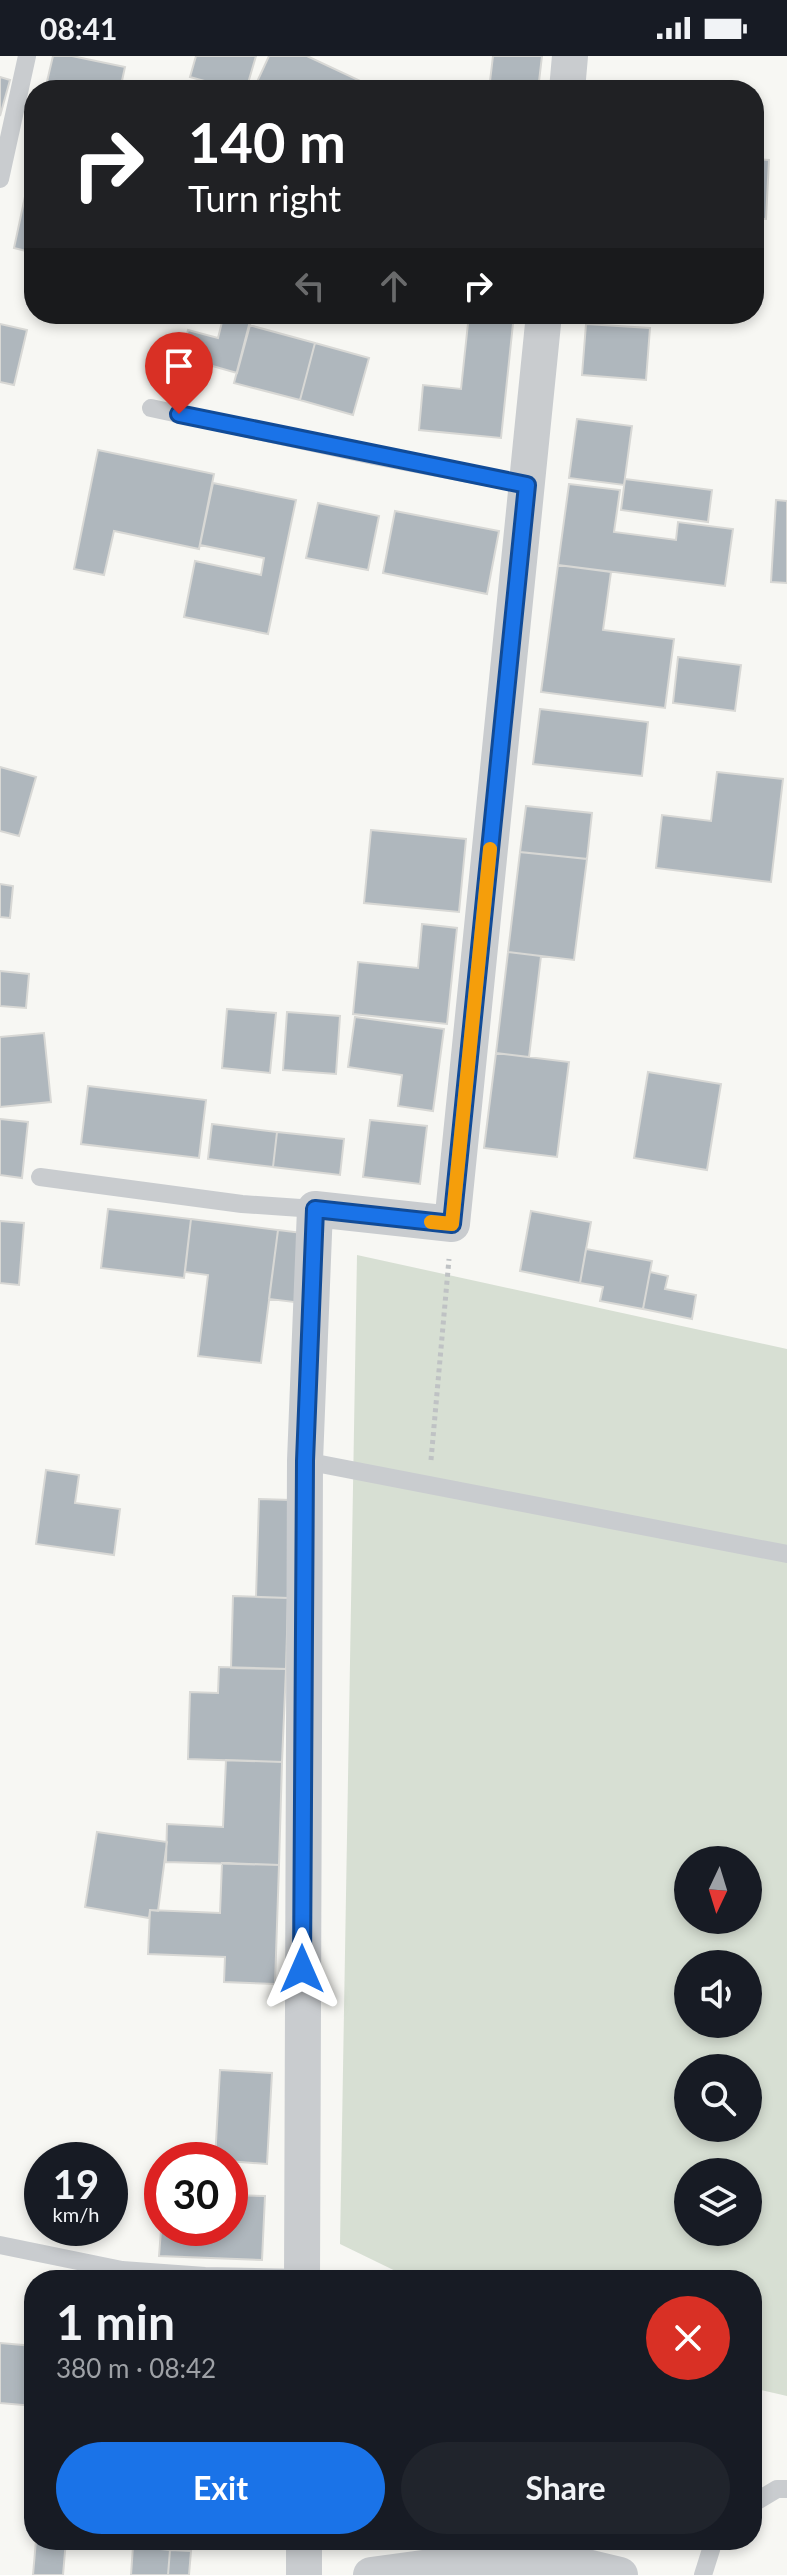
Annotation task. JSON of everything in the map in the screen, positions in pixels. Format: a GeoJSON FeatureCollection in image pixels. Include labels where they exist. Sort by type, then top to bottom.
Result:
{"type":"FeatureCollection","features":[{"type":"Feature","properties":{"kind":"street"},"geometry":{"type":"LineString","coordinates":[[568,80],[570,56]]}},
{"type":"Feature","properties":{"kind":"street"},"geometry":{"type":"LineString","coordinates":[[302,2270],[305,1461],[315,1209],[452,1224],[543,324]]}},
{"type":"Feature","properties":{"kind":"street"},"geometry":{"type":"LineString","coordinates":[[304,2550],[304,2575]]}},
{"type":"Feature","properties":{"kind":"street"},"geometry":{"type":"LineString","coordinates":[[371,2575],[467,2562],[545,2557],[620,2575]]}},
{"type":"Feature","properties":{"kind":"lane"},"geometry":{"type":"LineString","coordinates":[[0,179],[27,56]]}},
{"type":"Feature","properties":{"kind":"lane"},"geometry":{"type":"LineString","coordinates":[[151,408],[527,485]]}},
{"type":"Feature","properties":{"kind":"lane"},"geometry":{"type":"LineString","coordinates":[[40,1177],[242,1204],[315,1209]]}},
{"type":"Feature","properties":{"kind":"lane"},"geometry":{"type":"LineString","coordinates":[[305,1461],[787,1554]]}},
{"type":"Feature","properties":{"kind":"lane"},"geometry":{"type":"LineString","coordinates":[[0,2245],[122,2270]]}},
{"type":"Feature","properties":{"kind":"lane"},"geometry":{"type":"LineString","coordinates":[[762,2498],[777,2489],[787,2489]]}},
{"type":"Feature","properties":{"kind":"lane"},"geometry":{"type":"LineString","coordinates":[[703,2575],[711,2550]]}},
{"type":"Feature","properties":{"kind":"path"},"geometry":{"type":"LineString","coordinates":[[429,1473],[452,1224]]}},
{"type":"Feature","properties":{"kind":"shaded area"},"geometry":{"type":"Polygon","coordinates":[[[357,1255],[787,1349],[787,2396],[762,2390],[762,2270],[393,2270],[340,2244],[357,1255]]]}},
{"type":"Feature","properties":{"kind":"building"},"geometry":{"type":"Polygon","coordinates":[[[53,56],[72,56],[125,67],[122,80],[47,80],[53,56]]]}},
{"type":"Feature","properties":{"kind":"building"},"geometry":{"type":"Polygon","coordinates":[[[196,56],[256,56],[249,80],[201,80],[190,77],[196,56]]]}},
{"type":"Feature","properties":{"kind":"building"},"geometry":{"type":"Polygon","coordinates":[[[269,56],[307,56],[358,80],[258,80],[269,56]]]}},
{"type":"Feature","properties":{"kind":"building"},"geometry":{"type":"Polygon","coordinates":[[[493,56],[542,56],[539,80],[490,80],[493,56]]]}},
{"type":"Feature","properties":{"kind":"building"},"geometry":{"type":"Polygon","coordinates":[[[0,77],[10,80],[0,116],[0,77]]]}},
{"type":"Feature","properties":{"kind":"building"},"geometry":{"type":"Polygon","coordinates":[[[764,160],[769,160],[764,219],[764,160]]]}},
{"type":"Feature","properties":{"kind":"building"},"geometry":{"type":"Polygon","coordinates":[[[24,201],[24,250],[14,248],[24,201]]]}},
{"type":"Feature","properties":{"kind":"building"},"geometry":{"type":"Polygon","coordinates":[[[0,324],[27,330],[14,385],[0,382],[0,324]]]}},
{"type":"Feature","properties":{"kind":"building"},"geometry":{"type":"Polygon","coordinates":[[[222,324],[250,324],[237,373],[181,357],[188,330],[218,338],[222,324]]]}},
{"type":"Feature","properties":{"kind":"building"},"geometry":{"type":"Polygon","coordinates":[[[468,324],[513,324],[501,438],[419,430],[423,385],[461,389],[468,324]]]}},
{"type":"Feature","properties":{"kind":"building"},"geometry":{"type":"Polygon","coordinates":[[[586,324],[650,328],[646,380],[582,375],[586,324]]]}},
{"type":"Feature","properties":{"kind":"building"},"geometry":{"type":"Polygon","coordinates":[[[249,325],[315,343],[300,400],[234,383],[249,325]]]}},
{"type":"Feature","properties":{"kind":"building"},"geometry":{"type":"Polygon","coordinates":[[[315,343],[369,358],[353,415],[300,400],[315,343]]]}},
{"type":"Feature","properties":{"kind":"building"},"geometry":{"type":"Polygon","coordinates":[[[577,419],[632,426],[624,485],[569,478],[577,419]]]}},
{"type":"Feature","properties":{"kind":"building"},"geometry":{"type":"Polygon","coordinates":[[[98,450],[214,474],[199,549],[114,531],[104,575],[74,569],[98,450]]]}},
{"type":"Feature","properties":{"kind":"building"},"geometry":{"type":"Polygon","coordinates":[[[625,479],[712,490],[708,522],[621,510],[625,479]]]}},
{"type":"Feature","properties":{"kind":"building"},"geometry":{"type":"Polygon","coordinates":[[[213,483],[296,500],[268,634],[184,617],[195,561],[261,575],[264,558],[200,545],[213,483]]]}},
{"type":"Feature","properties":{"kind":"building"},"geometry":{"type":"Polygon","coordinates":[[[569,484],[620,490],[614,532],[676,540],[678,522],[733,529],[725,586],[558,565],[569,484]]]}},
{"type":"Feature","properties":{"kind":"building"},"geometry":{"type":"Polygon","coordinates":[[[776,500],[787,501],[787,583],[771,582],[776,500]]]}},
{"type":"Feature","properties":{"kind":"building"},"geometry":{"type":"Polygon","coordinates":[[[318,503],[379,516],[368,570],[306,558],[318,503]]]}},
{"type":"Feature","properties":{"kind":"building"},"geometry":{"type":"Polygon","coordinates":[[[395,511],[499,531],[487,594],[383,573],[395,511]]]}},
{"type":"Feature","properties":{"kind":"building"},"geometry":{"type":"Polygon","coordinates":[[[558,565],[611,572],[603,630],[674,639],[665,708],[541,692],[558,565]]]}},
{"type":"Feature","properties":{"kind":"building"},"geometry":{"type":"Polygon","coordinates":[[[678,657],[741,665],[735,711],[673,703],[678,657]]]}},
{"type":"Feature","properties":{"kind":"building"},"geometry":{"type":"Polygon","coordinates":[[[540,709],[648,722],[642,776],[533,764],[540,709]]]}},
{"type":"Feature","properties":{"kind":"building"},"geometry":{"type":"Polygon","coordinates":[[[0,767],[36,777],[19,836],[0,831],[0,767]]]}},
{"type":"Feature","properties":{"kind":"building"},"geometry":{"type":"Polygon","coordinates":[[[717,772],[783,779],[771,882],[656,868],[662,815],[711,821],[717,772]]]}},
{"type":"Feature","properties":{"kind":"building"},"geometry":{"type":"Polygon","coordinates":[[[526,806],[592,813],[587,859],[520,852],[526,806]]]}},
{"type":"Feature","properties":{"kind":"building"},"geometry":{"type":"Polygon","coordinates":[[[371,830],[466,839],[459,912],[364,903],[371,830]]]}},
{"type":"Feature","properties":{"kind":"building"},"geometry":{"type":"Polygon","coordinates":[[[520,852],[587,859],[574,960],[508,952],[520,852]]]}},
{"type":"Feature","properties":{"kind":"building"},"geometry":{"type":"Polygon","coordinates":[[[0,884],[13,886],[10,918],[0,917],[0,884]]]}},
{"type":"Feature","properties":{"kind":"building"},"geometry":{"type":"Polygon","coordinates":[[[422,924],[457,928],[447,1024],[353,1014],[358,962],[418,968],[422,924]]]}},
{"type":"Feature","properties":{"kind":"building"},"geometry":{"type":"Polygon","coordinates":[[[508,952],[541,956],[529,1057],[496,1053],[508,952]]]}},
{"type":"Feature","properties":{"kind":"building"},"geometry":{"type":"Polygon","coordinates":[[[0,971],[29,974],[26,1008],[0,1006],[0,971]]]}},
{"type":"Feature","properties":{"kind":"building"},"geometry":{"type":"Polygon","coordinates":[[[227,1009],[276,1013],[270,1073],[222,1068],[227,1009]]]}},
{"type":"Feature","properties":{"kind":"building"},"geometry":{"type":"Polygon","coordinates":[[[287,1012],[340,1016],[336,1074],[283,1070],[287,1012]]]}},
{"type":"Feature","properties":{"kind":"building"},"geometry":{"type":"Polygon","coordinates":[[[355,1017],[444,1029],[433,1111],[398,1106],[402,1075],[348,1067],[355,1017]]]}},
{"type":"Feature","properties":{"kind":"building"},"geometry":{"type":"Polygon","coordinates":[[[44,1033],[51,1102],[0,1107],[0,1037],[44,1033]]]}},
{"type":"Feature","properties":{"kind":"building"},"geometry":{"type":"Polygon","coordinates":[[[496,1053],[569,1062],[557,1157],[484,1148],[496,1053]]]}},
{"type":"Feature","properties":{"kind":"building"},"geometry":{"type":"Polygon","coordinates":[[[648,1072],[721,1084],[707,1170],[634,1158],[648,1072]]]}},
{"type":"Feature","properties":{"kind":"building"},"geometry":{"type":"Polygon","coordinates":[[[88,1086],[206,1100],[199,1158],[81,1144],[88,1086]]]}},
{"type":"Feature","properties":{"kind":"building"},"geometry":{"type":"Polygon","coordinates":[[[0,1119],[28,1122],[22,1178],[0,1175],[0,1119]]]}},
{"type":"Feature","properties":{"kind":"building"},"geometry":{"type":"Polygon","coordinates":[[[370,1120],[427,1126],[420,1184],[363,1177],[370,1120]]]}},
{"type":"Feature","properties":{"kind":"building"},"geometry":{"type":"Polygon","coordinates":[[[212,1124],[277,1132],[273,1167],[208,1159],[212,1124]]]}},
{"type":"Feature","properties":{"kind":"building"},"geometry":{"type":"Polygon","coordinates":[[[277,1132],[344,1139],[340,1175],[273,1167],[277,1132]]]}},
{"type":"Feature","properties":{"kind":"building"},"geometry":{"type":"Polygon","coordinates":[[[108,1209],[191,1219],[184,1278],[101,1268],[108,1209]]]}},
{"type":"Feature","properties":{"kind":"building"},"geometry":{"type":"Polygon","coordinates":[[[531,1211],[591,1222],[580,1283],[520,1271],[531,1211]]]}},
{"type":"Feature","properties":{"kind":"building"},"geometry":{"type":"Polygon","coordinates":[[[191,1219],[278,1230],[261,1363],[198,1356],[208,1275],[185,1272],[191,1219]]]}},
{"type":"Feature","properties":{"kind":"building"},"geometry":{"type":"Polygon","coordinates":[[[0,1221],[24,1223],[19,1285],[0,1283],[0,1221]]]}},
{"type":"Feature","properties":{"kind":"building"},"geometry":{"type":"Polygon","coordinates":[[[278,1230],[311,1234],[302,1303],[269,1299],[278,1230]]]}},
{"type":"Feature","properties":{"kind":"building"},"geometry":{"type":"Polygon","coordinates":[[[586,1249],[652,1261],[643,1309],[600,1301],[603,1287],[580,1283],[586,1249]]]}},
{"type":"Feature","properties":{"kind":"building"},"geometry":{"type":"Polygon","coordinates":[[[650,1272],[668,1276],[665,1289],[696,1295],[692,1319],[643,1309],[650,1272]]]}},
{"type":"Feature","properties":{"kind":"building"},"geometry":{"type":"Polygon","coordinates":[[[46,1470],[79,1475],[75,1503],[120,1509],[114,1555],[36,1544],[46,1470]]]}},
{"type":"Feature","properties":{"kind":"building"},"geometry":{"type":"Polygon","coordinates":[[[259,1499],[291,1500],[288,1598],[256,1597],[259,1499]]]}},
{"type":"Feature","properties":{"kind":"building"},"geometry":{"type":"Polygon","coordinates":[[[233,1596],[288,1598],[286,1669],[231,1668],[233,1596]]]}},
{"type":"Feature","properties":{"kind":"building"},"geometry":{"type":"Polygon","coordinates":[[[219,1667],[286,1669],[282,1762],[188,1759],[190,1692],[218,1693],[219,1667]]]}},
{"type":"Feature","properties":{"kind":"building"},"geometry":{"type":"Polygon","coordinates":[[[226,1760],[282,1762],[279,1865],[166,1862],[167,1824],[223,1827],[226,1760]]]}},
{"type":"Feature","properties":{"kind":"building"},"geometry":{"type":"Polygon","coordinates":[[[97,1832],[167,1842],[158,1911],[150,1910],[149,1918],[85,1907],[97,1832]]]}},
{"type":"Feature","properties":{"kind":"building"},"geometry":{"type":"Polygon","coordinates":[[[222,1863],[279,1865],[275,1984],[224,1982],[225,1957],[148,1954],[150,1910],[220,1913],[222,1863]]]}},
{"type":"Feature","properties":{"kind":"building"},"geometry":{"type":"Polygon","coordinates":[[[220,2070],[272,2073],[267,2164],[248,2163],[248,2142],[216,2142],[220,2070]]]}},
{"type":"Feature","properties":{"kind":"building"},"geometry":{"type":"Polygon","coordinates":[[[248,2196],[265,2196],[262,2260],[159,2256],[160,2246],[248,2246],[248,2196]]]}},
{"type":"Feature","properties":{"kind":"building"},"geometry":{"type":"Polygon","coordinates":[[[0,2343],[24,2345],[24,2405],[0,2403],[0,2343]]]}},
{"type":"Feature","properties":{"kind":"building"},"geometry":{"type":"Polygon","coordinates":[[[35,2550],[65,2550],[63,2575],[33,2575],[35,2550]]]}},
{"type":"Feature","properties":{"kind":"building"},"geometry":{"type":"Polygon","coordinates":[[[133,2550],[170,2550],[168,2575],[131,2575],[133,2550]]]}},
{"type":"Feature","properties":{"kind":"building"},"geometry":{"type":"Polygon","coordinates":[[[170,2550],[191,2551],[189,2575],[168,2575],[170,2550]]]}},
{"type":"Feature","properties":{"kind":"slow traffic"},"geometry":{"type":"LineString","coordinates":[[431,1222],[452,1224],[490,849]]}},
{"type":"Feature","properties":{"kind":"route"},"geometry":{"type":"LineString","coordinates":[[179,414],[527,485],[452,1224],[315,1209],[305,1461],[302,1969]]}}]}
